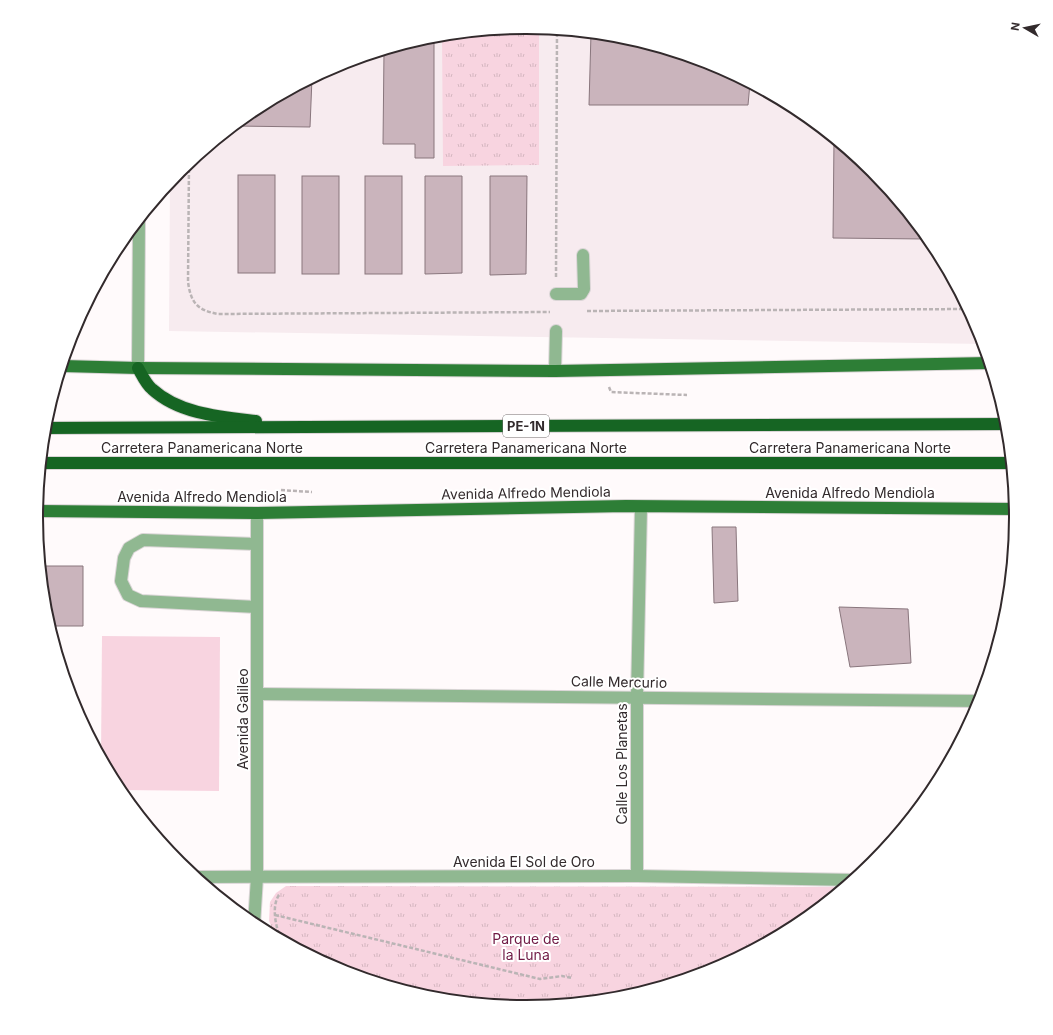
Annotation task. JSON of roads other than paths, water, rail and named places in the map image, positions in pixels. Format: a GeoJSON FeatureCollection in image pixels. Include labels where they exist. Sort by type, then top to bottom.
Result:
{"type":"FeatureCollection","features":[{"type":"Feature","properties":{"kind":"highway"},"geometry":{"type":"LineString","coordinates":[[138,368],[151,388],[172,403],[194,411],[220,417],[315,428]]}},
{"type":"Feature","properties":{"kind":"highway","name":"Carretera Panamericana Norte"},"geometry":{"type":"LineString","coordinates":[[51,428],[1001,424]]}},
{"type":"Feature","properties":{"kind":"highway","name":"Carretera Panamericana Norte"},"geometry":{"type":"LineString","coordinates":[[46,463],[1007,463]]}},
{"type":"Feature","properties":{"kind":"highway"},"geometry":{"type":"LineString","coordinates":[[46,468],[60,463]]}},
{"type":"Feature","properties":{"kind":"main road"},"geometry":{"type":"LineString","coordinates":[[68,365],[138,368],[555,371],[984,363]]}},
{"type":"Feature","properties":{"kind":"main road","name":"Avenida Alfredo Mendiola"},"geometry":{"type":"LineString","coordinates":[[43,511],[257,513],[618,506],[1010,509]]}},
{"type":"Feature","properties":{"kind":"street"},"geometry":{"type":"LineString","coordinates":[[138,368],[140,227]]}},
{"type":"Feature","properties":{"kind":"street"},"geometry":{"type":"LineString","coordinates":[[556,294],[581,294],[583,292],[583,256]]}},
{"type":"Feature","properties":{"kind":"street"},"geometry":{"type":"LineString","coordinates":[[555,371],[556,331]]}},
{"type":"Feature","properties":{"kind":"street","name":"Calle Los Planetas"},"geometry":{"type":"LineString","coordinates":[[637,876],[637,697],[640,507]]}},
{"type":"Feature","properties":{"kind":"street","name":"Avenida Galileo"},"geometry":{"type":"LineString","coordinates":[[254,917],[257,877],[257,513]]}},
{"type":"Feature","properties":{"kind":"street"},"geometry":{"type":"LineString","coordinates":[[257,544],[143,540],[129,548],[124,558],[121,581],[128,595],[141,601],[257,607]]}},
{"type":"Feature","properties":{"kind":"street","name":"Calle Mercurio"},"geometry":{"type":"LineString","coordinates":[[258,694],[974,701]]}},
{"type":"Feature","properties":{"kind":"street","name":"Avenida El Sol de Oro"},"geometry":{"type":"LineString","coordinates":[[203,876],[637,876],[846,880]]}},
{"type":"Feature","properties":{"kind":"park label","name":"Parque de la Luna"},"geometry":{"type":"Point","coordinates":[526,948]}}]}
